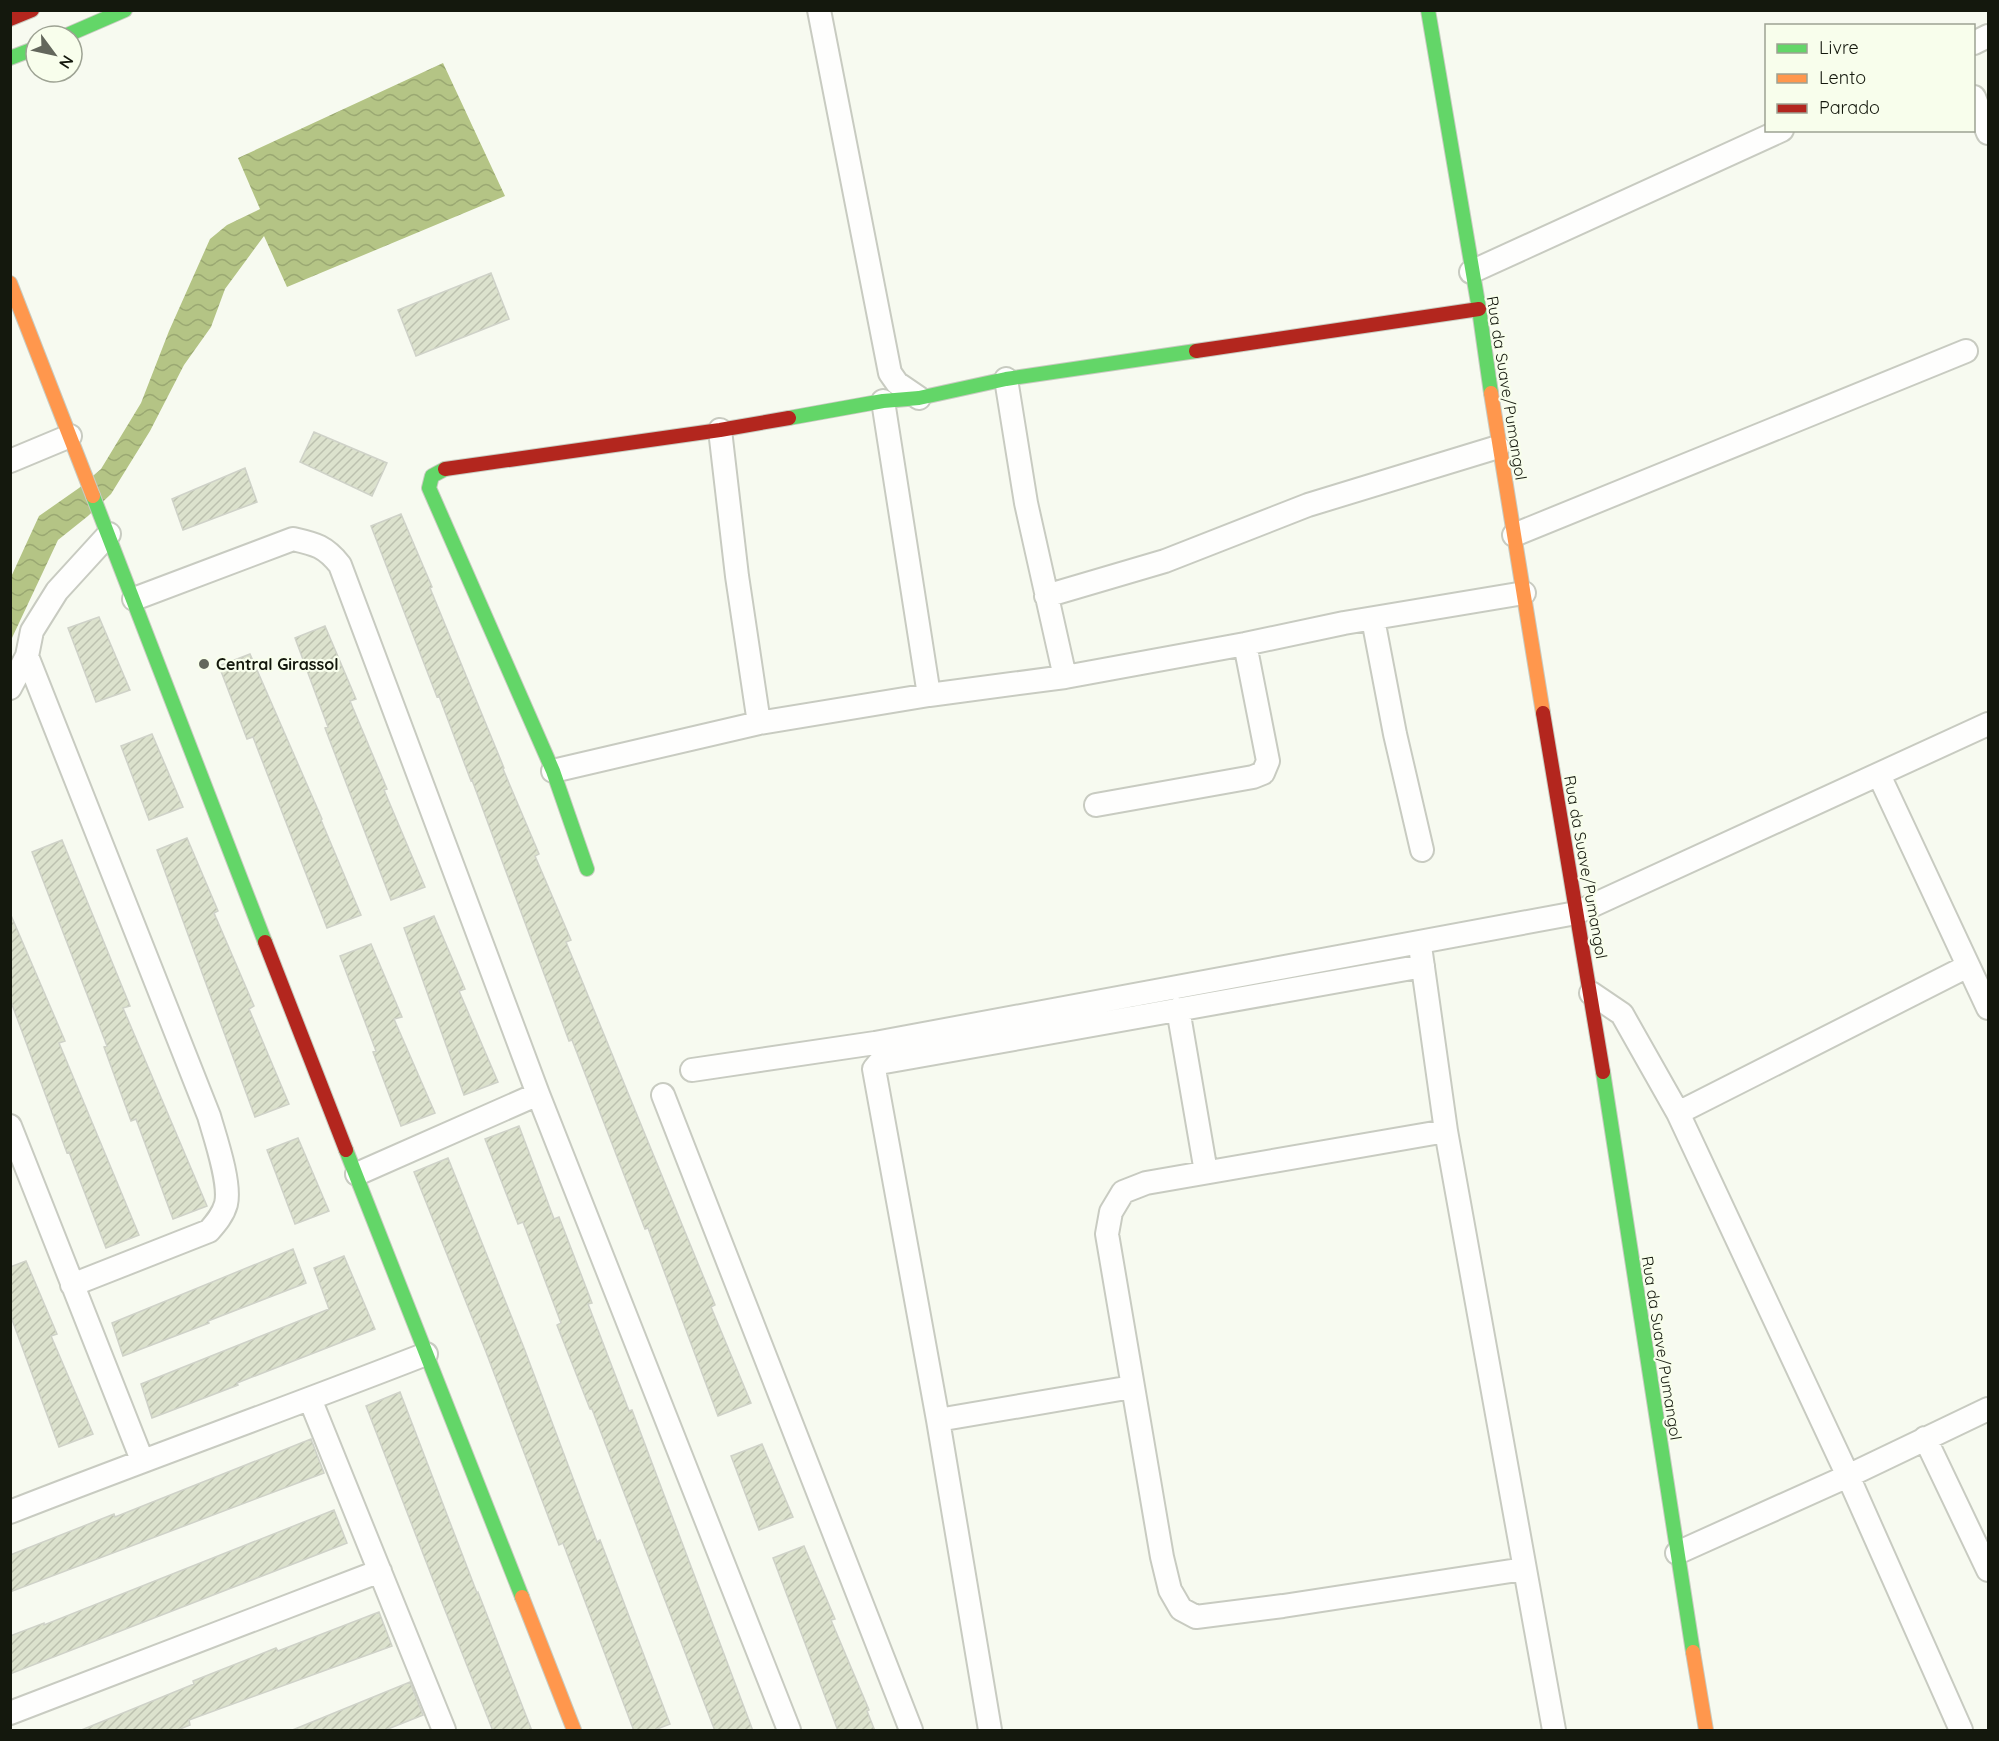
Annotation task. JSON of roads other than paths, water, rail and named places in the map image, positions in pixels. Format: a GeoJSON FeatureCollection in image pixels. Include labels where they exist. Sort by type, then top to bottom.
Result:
{"type":"FeatureCollection","features":[{"type":"Feature","properties":{"kind":"street"},"geometry":{"type":"LineString","coordinates":[[10,19],[32,10]]}},
{"type":"Feature","properties":{"kind":"street"},"geometry":{"type":"LineString","coordinates":[[84,28],[124,10]]}},
{"type":"Feature","properties":{"kind":"street"},"geometry":{"type":"LineString","coordinates":[[819,10],[890,373],[897,383],[919,398]]}},
{"type":"Feature","properties":{"kind":"street","name":"Rua da Suave/Pumangol"},"geometry":{"type":"LineString","coordinates":[[1428,10],[1479,309],[1498,447],[1591,993],[1706,1731]]}},
{"type":"Feature","properties":{"kind":"street"},"geometry":{"type":"LineString","coordinates":[[1975,43],[1989,36]]}},
{"type":"Feature","properties":{"kind":"street"},"geometry":{"type":"LineString","coordinates":[[1975,99],[1989,133]]}},
{"type":"Feature","properties":{"kind":"street"},"geometry":{"type":"LineString","coordinates":[[1471,272],[1778,132]]}},
{"type":"Feature","properties":{"kind":"street"},"geometry":{"type":"LineString","coordinates":[[10,283],[574,1731]]}},
{"type":"Feature","properties":{"kind":"street"},"geometry":{"type":"LineString","coordinates":[[588,869],[553,771],[429,488],[432,476],[441,470],[720,430],[882,401],[919,398],[1006,379],[1479,309]]}},
{"type":"Feature","properties":{"kind":"street"},"geometry":{"type":"LineString","coordinates":[[1514,535],[1966,351]]}},
{"type":"Feature","properties":{"kind":"street"},"geometry":{"type":"LineString","coordinates":[[1006,379],[1026,503],[1065,677]]}},
{"type":"Feature","properties":{"kind":"street"},"geometry":{"type":"LineString","coordinates":[[882,401],[929,695]]}},
{"type":"Feature","properties":{"kind":"street"},"geometry":{"type":"LineString","coordinates":[[720,430],[737,576],[759,723]]}},
{"type":"Feature","properties":{"kind":"street"},"geometry":{"type":"LineString","coordinates":[[10,461],[70,436]]}},
{"type":"Feature","properties":{"kind":"street"},"geometry":{"type":"LineString","coordinates":[[1046,596],[1165,561],[1308,505],[1498,447]]}},
{"type":"Feature","properties":{"kind":"street"},"geometry":{"type":"LineString","coordinates":[[10,688],[27,656],[32,631],[57,591],[109,534]]}},
{"type":"Feature","properties":{"kind":"street"},"geometry":{"type":"LineString","coordinates":[[134,599],[293,539],[317,544],[331,554],[340,565],[537,1094],[789,1731]]}},
{"type":"Feature","properties":{"kind":"street"},"geometry":{"type":"LineString","coordinates":[[553,771],[759,723],[929,695],[1065,677],[1245,644],[1344,623],[1524,593]]}},
{"type":"Feature","properties":{"kind":"street"},"geometry":{"type":"LineString","coordinates":[[1373,619],[1397,745],[1422,850]]}},
{"type":"Feature","properties":{"kind":"street"},"geometry":{"type":"LineString","coordinates":[[1096,805],[1253,777],[1263,772],[1268,761],[1245,644]]}},
{"type":"Feature","properties":{"kind":"street"},"geometry":{"type":"LineString","coordinates":[[27,656],[46,710],[209,1116],[222,1160],[227,1202],[220,1217],[208,1232],[72,1285]]}},
{"type":"Feature","properties":{"kind":"street"},"geometry":{"type":"LineString","coordinates":[[692,1070],[874,1043],[1576,913],[1989,724]]}},
{"type":"Feature","properties":{"kind":"street"},"geometry":{"type":"LineString","coordinates":[[1879,775],[1989,1008]]}},
{"type":"Feature","properties":{"kind":"street"},"geometry":{"type":"LineString","coordinates":[[1419,942],[1446,1131],[1554,1731]]}},
{"type":"Feature","properties":{"kind":"street"},"geometry":{"type":"LineString","coordinates":[[990,1731],[938,1420],[874,1069],[879,1063],[1423,966]]}},
{"type":"Feature","properties":{"kind":"street"},"geometry":{"type":"LineString","coordinates":[[1678,1113],[1968,966]]}},
{"type":"Feature","properties":{"kind":"street"},"geometry":{"type":"LineString","coordinates":[[1591,993],[1622,1014],[1678,1113],[1848,1476],[1961,1731]]}},
{"type":"Feature","properties":{"kind":"street"},"geometry":{"type":"LineString","coordinates":[[1178,1009],[1206,1172]]}},
{"type":"Feature","properties":{"kind":"street"},"geometry":{"type":"LineString","coordinates":[[357,1174],[537,1094]]}},
{"type":"Feature","properties":{"kind":"street"},"geometry":{"type":"LineString","coordinates":[[663,1095],[911,1731]]}},
{"type":"Feature","properties":{"kind":"street"},"geometry":{"type":"LineString","coordinates":[[10,1126],[142,1460]]}},
{"type":"Feature","properties":{"kind":"street"},"geometry":{"type":"LineString","coordinates":[[1446,1131],[1146,1183],[1123,1192],[1111,1212],[1107,1234],[1162,1557],[1170,1590],[1181,1609],[1196,1617],[1262,1610],[1524,1569]]}},
{"type":"Feature","properties":{"kind":"street"},"geometry":{"type":"LineString","coordinates":[[10,1512],[426,1354]]}},
{"type":"Feature","properties":{"kind":"street"},"geometry":{"type":"LineString","coordinates":[[938,1420],[1132,1387]]}},
{"type":"Feature","properties":{"kind":"street"},"geometry":{"type":"LineString","coordinates":[[310,1399],[444,1731]]}},
{"type":"Feature","properties":{"kind":"street"},"geometry":{"type":"LineString","coordinates":[[1677,1553],[1989,1409]]}},
{"type":"Feature","properties":{"kind":"street"},"geometry":{"type":"LineString","coordinates":[[1925,1438],[1989,1570]]}},
{"type":"Feature","properties":{"kind":"street"},"geometry":{"type":"LineString","coordinates":[[10,1713],[380,1570]]}},
{"type":"Feature","properties":{"kind":"water"},"geometry":{"type":"Polygon","coordinates":[[[443,63],[505,196],[287,287],[264,236],[225,289],[211,327],[184,365],[150,431],[111,494],[58,540],[11,640],[11,577],[39,516],[79,488],[101,469],[141,403],[169,331],[210,239],[227,225],[260,209],[238,158],[443,63]]]}},
{"type":"Feature","properties":{"kind":"place","name":"Central Girassol"},"geometry":{"type":"Point","coordinates":[204,664]}}]}
